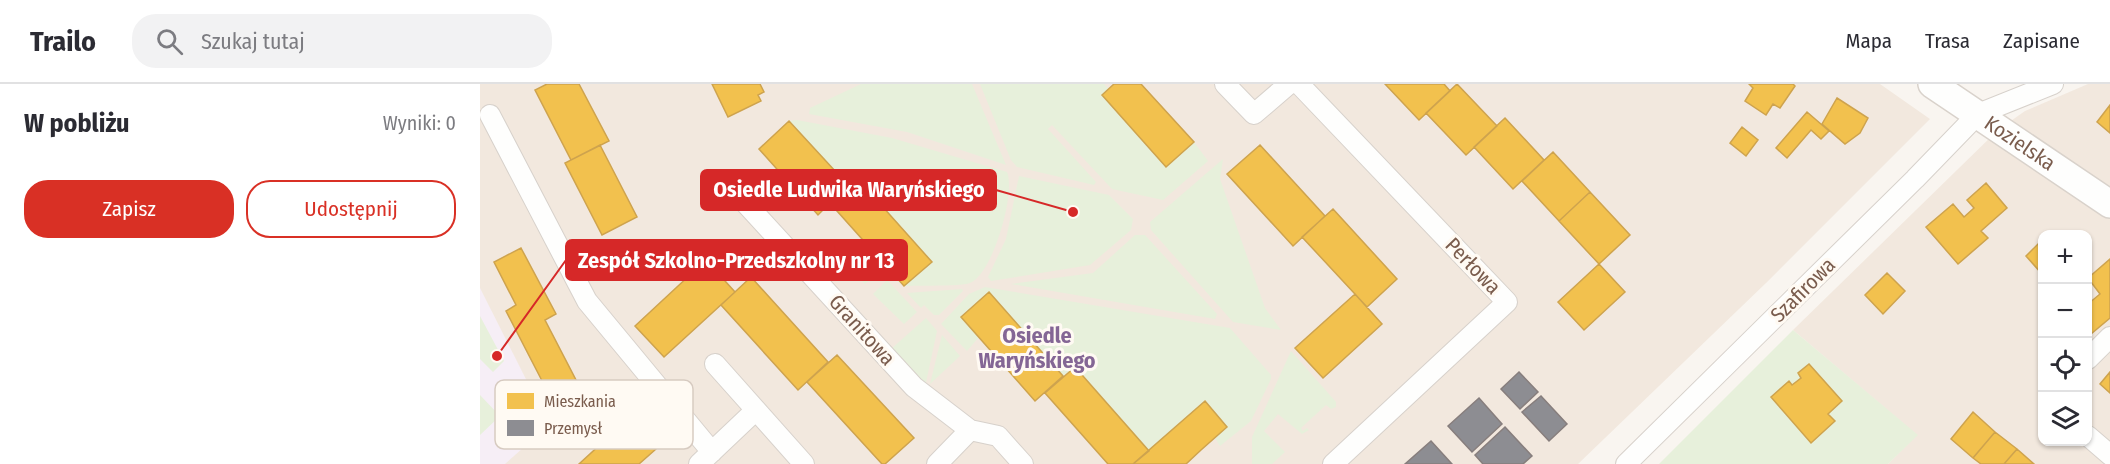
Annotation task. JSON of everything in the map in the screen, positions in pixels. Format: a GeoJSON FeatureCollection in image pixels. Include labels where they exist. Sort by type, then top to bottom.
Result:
{"type":"FeatureCollection","features":[{"type":"Feature","properties":{"kind":"street"},"geometry":{"type":"LineString","coordinates":[[1225,84],[1254,114],[1289,84]]}},
{"type":"Feature","properties":{"kind":"street","name":"Perłowa"},"geometry":{"type":"LineString","coordinates":[[1299,84],[1507,302],[1333,464]]}},
{"type":"Feature","properties":{"kind":"street","name":"Kozielska"},"geometry":{"type":"LineString","coordinates":[[1932,84],[2110,204]]}},
{"type":"Feature","properties":{"kind":"street"},"geometry":{"type":"LineString","coordinates":[[1978,114],[2053,84]]}},
{"type":"Feature","properties":{"kind":"street","name":"Szafirowa"},"geometry":{"type":"LineString","coordinates":[[1626,464],[1916,179],[1978,114]]}},
{"type":"Feature","properties":{"kind":"street"},"geometry":{"type":"LineString","coordinates":[[490,115],[587,301],[647,380]]}},
{"type":"Feature","properties":{"kind":"street","name":"Granitowa"},"geometry":{"type":"LineString","coordinates":[[737,194],[914,387],[970,430],[998,436],[1023,464]]}},
{"type":"Feature","properties":{"kind":"street"},"geometry":{"type":"LineString","coordinates":[[2092,355],[2110,337]]}},
{"type":"Feature","properties":{"kind":"street"},"geometry":{"type":"LineString","coordinates":[[715,364],[804,464]]}},
{"type":"Feature","properties":{"kind":"street"},"geometry":{"type":"LineString","coordinates":[[693,441],[706,458],[756,410]]}},
{"type":"Feature","properties":{"kind":"street"},"geometry":{"type":"LineString","coordinates":[[937,464],[970,430]]}},
{"type":"Feature","properties":{"kind":"street"},"geometry":{"type":"LineString","coordinates":[[2092,439],[2110,455]]}},
{"type":"Feature","properties":{"kind":"shaded area"},"geometry":{"type":"Polygon","coordinates":[[[480,84],[1880,84],[1930,119],[1766,283],[1578,464],[480,464],[480,84]]]}},
{"type":"Feature","properties":{"kind":"shaded area"},"geometry":{"type":"Polygon","coordinates":[[[2088,84],[2110,84],[2110,464],[1888,464],[1917,435],[1793,330],[1998,130],[2025,111],[2088,84]]]}},
{"type":"Feature","properties":{"kind":"shaded area"},"geometry":{"type":"Polygon","coordinates":[[[480,288],[526,380],[495,380],[495,449],[522,449],[505,464],[480,464],[480,288]]]}},
{"type":"Feature","properties":{"kind":"green space"},"geometry":{"type":"Polygon","coordinates":[[[861,84],[972,84],[1006,165],[907,132],[809,114],[810,108],[861,84]]]}},
{"type":"Feature","properties":{"kind":"green space"},"geometry":{"type":"Polygon","coordinates":[[[980,84],[1104,84],[1109,89],[1102,95],[1166,166],[1194,142],[1208,161],[1163,200],[1112,189],[1052,125],[1048,129],[1096,182],[1094,185],[1017,167],[1011,160],[980,84]]]}},
{"type":"Feature","properties":{"kind":"green space"},"geometry":{"type":"Polygon","coordinates":[[[797,120],[892,138],[1007,172],[1009,182],[1005,214],[994,249],[979,276],[970,283],[964,284],[904,286],[931,261],[857,178],[848,185],[789,121],[797,120]]]}},
{"type":"Feature","properties":{"kind":"green space"},"geometry":{"type":"Polygon","coordinates":[[[1223,159],[1220,179],[1265,308],[1281,330],[1233,322],[1151,230],[1150,222],[1223,159]]]}},
{"type":"Feature","properties":{"kind":"green space"},"geometry":{"type":"Polygon","coordinates":[[[1019,176],[1109,195],[1133,219],[1131,230],[1090,265],[991,281],[988,277],[1006,239],[1019,176]]]}},
{"type":"Feature","properties":{"kind":"green space"},"geometry":{"type":"Polygon","coordinates":[[[1135,235],[1145,235],[1217,314],[1215,319],[1011,284],[1093,273],[1135,235]]]}},
{"type":"Feature","properties":{"kind":"green space"},"geometry":{"type":"Polygon","coordinates":[[[849,239],[879,272],[865,284],[836,252],[849,239]]]}},
{"type":"Feature","properties":{"kind":"green space"},"geometry":{"type":"Polygon","coordinates":[[[887,280],[917,312],[904,324],[873,294],[887,280]]]}},
{"type":"Feature","properties":{"kind":"green space"},"geometry":{"type":"Polygon","coordinates":[[[985,287],[1230,328],[1271,375],[1271,379],[1251,421],[1220,446],[1215,438],[1227,427],[1205,402],[1149,451],[1075,367],[1063,376],[989,292],[961,316],[979,337],[967,351],[941,324],[969,294],[985,287]]]}},
{"type":"Feature","properties":{"kind":"green space"},"geometry":{"type":"Polygon","coordinates":[[[962,289],[963,291],[939,315],[934,315],[924,305],[921,308],[907,293],[962,289]]]}},
{"type":"Feature","properties":{"kind":"green space"},"geometry":{"type":"Polygon","coordinates":[[[480,316],[504,361],[493,372],[480,359],[480,316]]]}},
{"type":"Feature","properties":{"kind":"green space"},"geometry":{"type":"Polygon","coordinates":[[[926,318],[937,331],[925,387],[891,349],[926,318]]]}},
{"type":"Feature","properties":{"kind":"green space"},"geometry":{"type":"Polygon","coordinates":[[[1793,330],[1918,435],[1888,464],[1659,464],[1793,330]]]}},
{"type":"Feature","properties":{"kind":"green space"},"geometry":{"type":"Polygon","coordinates":[[[942,335],[960,356],[930,384],[942,335]]]}},
{"type":"Feature","properties":{"kind":"green space"},"geometry":{"type":"Polygon","coordinates":[[[1291,351],[1336,402],[1336,407],[1331,409],[1326,405],[1301,428],[1303,431],[1307,428],[1309,430],[1302,434],[1278,414],[1264,431],[1285,452],[1272,464],[1252,464],[1252,437],[1291,351]]]}},
{"type":"Feature","properties":{"kind":"green space"},"geometry":{"type":"Polygon","coordinates":[[[480,395],[495,411],[495,421],[480,435],[480,395]]]}},
{"type":"Feature","properties":{"kind":"building: Mieszkania"},"geometry":{"type":"Polygon","coordinates":[[[547,84],[579,84],[609,141],[571,160],[535,90],[547,84]]]}},
{"type":"Feature","properties":{"kind":"building: Mieszkania"},"geometry":{"type":"Polygon","coordinates":[[[712,84],[760,84],[764,92],[758,95],[761,101],[728,117],[712,84]]]}},
{"type":"Feature","properties":{"kind":"building: Mieszkania"},"geometry":{"type":"Polygon","coordinates":[[[1114,84],[1141,84],[1194,142],[1166,167],[1102,95],[1114,84]]]}},
{"type":"Feature","properties":{"kind":"building: Mieszkania"},"geometry":{"type":"Polygon","coordinates":[[[1385,84],[1444,84],[1450,91],[1419,120],[1385,84]]]}},
{"type":"Feature","properties":{"kind":"building: Mieszkania"},"geometry":{"type":"Polygon","coordinates":[[[1457,84],[1497,126],[1466,155],[1426,113],[1457,84]]]}},
{"type":"Feature","properties":{"kind":"building: Mieszkania"},"geometry":{"type":"Polygon","coordinates":[[[1749,84],[1793,84],[1795,86],[1780,108],[1773,104],[1766,115],[1745,101],[1753,88],[1749,84]]]}},
{"type":"Feature","properties":{"kind":"building: Mieszkania"},"geometry":{"type":"Polygon","coordinates":[[[1837,98],[1868,118],[1860,133],[1845,144],[1822,124],[1837,98]]]}},
{"type":"Feature","properties":{"kind":"building: Mieszkania"},"geometry":{"type":"Polygon","coordinates":[[[2110,105],[2110,133],[2097,122],[2110,105]]]}},
{"type":"Feature","properties":{"kind":"building: Mieszkania"},"geometry":{"type":"Polygon","coordinates":[[[1807,112],[1829,131],[1821,139],[1811,130],[1787,158],[1776,148],[1807,112]]]}},
{"type":"Feature","properties":{"kind":"building: Mieszkania"},"geometry":{"type":"Polygon","coordinates":[[[1505,118],[1544,160],[1513,189],[1474,147],[1505,118]]]}},
{"type":"Feature","properties":{"kind":"building: Mieszkania"},"geometry":{"type":"Polygon","coordinates":[[[789,121],[848,185],[818,215],[759,149],[789,121]]]}},
{"type":"Feature","properties":{"kind":"building: Mieszkania"},"geometry":{"type":"Polygon","coordinates":[[[1742,127],[1758,140],[1746,156],[1730,143],[1742,127]]]}},
{"type":"Feature","properties":{"kind":"building: Mieszkania"},"geometry":{"type":"Polygon","coordinates":[[[600,145],[637,217],[602,235],[565,163],[600,145]]]}},
{"type":"Feature","properties":{"kind":"building: Mieszkania"},"geometry":{"type":"Polygon","coordinates":[[[1260,145],[1325,216],[1293,246],[1227,174],[1260,145]]]}},
{"type":"Feature","properties":{"kind":"building: Mieszkania"},"geometry":{"type":"Polygon","coordinates":[[[1553,152],[1590,192],[1559,221],[1522,181],[1553,152]]]}},
{"type":"Feature","properties":{"kind":"building: Mieszkania"},"geometry":{"type":"Polygon","coordinates":[[[857,178],[932,262],[904,286],[829,202],[857,178]]]}},
{"type":"Feature","properties":{"kind":"building: Mieszkania"},"geometry":{"type":"Polygon","coordinates":[[[1986,183],[2007,208],[1981,231],[1988,238],[1958,264],[1926,227],[1953,204],[1964,217],[1974,208],[1967,200],[1986,183]]]}},
{"type":"Feature","properties":{"kind":"building: Mieszkania"},"geometry":{"type":"Polygon","coordinates":[[[1590,192],[1630,235],[1599,264],[1559,221],[1590,192]]]}},
{"type":"Feature","properties":{"kind":"building: Mieszkania"},"geometry":{"type":"Polygon","coordinates":[[[1333,209],[1397,279],[1367,307],[1302,237],[1333,209]]]}},
{"type":"Feature","properties":{"kind":"building: Mieszkania"},"geometry":{"type":"Polygon","coordinates":[[[2038,244],[2038,270],[2026,256],[2038,244]]]}},
{"type":"Feature","properties":{"kind":"building: Mieszkania"},"geometry":{"type":"Polygon","coordinates":[[[521,248],[556,314],[545,320],[576,380],[542,380],[506,311],[516,305],[494,262],[521,248]]]}},
{"type":"Feature","properties":{"kind":"building: Mieszkania"},"geometry":{"type":"Polygon","coordinates":[[[2110,259],[2110,318],[2092,333],[2092,301],[2100,294],[2092,283],[2092,275],[2110,259]]]}},
{"type":"Feature","properties":{"kind":"building: Mieszkania"},"geometry":{"type":"Polygon","coordinates":[[[706,260],[735,292],[664,357],[635,326],[706,260]]]}},
{"type":"Feature","properties":{"kind":"building: Mieszkania"},"geometry":{"type":"Polygon","coordinates":[[[1599,264],[1625,292],[1584,330],[1558,302],[1599,264]]]}},
{"type":"Feature","properties":{"kind":"building: Mieszkania"},"geometry":{"type":"Polygon","coordinates":[[[1887,273],[1905,291],[1883,314],[1865,295],[1887,273]]]}},
{"type":"Feature","properties":{"kind":"building: Mieszkania"},"geometry":{"type":"Polygon","coordinates":[[[751,277],[828,362],[798,390],[721,305],[751,277]]]}},
{"type":"Feature","properties":{"kind":"building: Mieszkania"},"geometry":{"type":"Polygon","coordinates":[[[989,292],[1063,376],[1035,401],[961,317],[989,292]]]}},
{"type":"Feature","properties":{"kind":"building: Mieszkania"},"geometry":{"type":"Polygon","coordinates":[[[1355,294],[1382,324],[1323,378],[1295,348],[1355,294]]]}},
{"type":"Feature","properties":{"kind":"building: Mieszkania"},"geometry":{"type":"Polygon","coordinates":[[[837,355],[914,438],[885,464],[882,464],[807,382],[837,355]]]}},
{"type":"Feature","properties":{"kind":"building: Mieszkania"},"geometry":{"type":"Polygon","coordinates":[[[1809,364],[1842,401],[1828,414],[1835,421],[1811,443],[1771,397],[1789,381],[1792,385],[1801,378],[1798,373],[1809,364]]]}},
{"type":"Feature","properties":{"kind":"building: Mieszkania"},"geometry":{"type":"Polygon","coordinates":[[[1075,367],[1149,451],[1133,464],[1108,464],[1045,393],[1075,367]]]}},
{"type":"Feature","properties":{"kind":"building: Mieszkania"},"geometry":{"type":"Polygon","coordinates":[[[2110,372],[2110,393],[2100,384],[2110,372]]]}},
{"type":"Feature","properties":{"kind":"building: Mieszkania"},"geometry":{"type":"Polygon","coordinates":[[[1205,401],[1227,427],[1186,464],[1133,464],[1205,401]]]}},
{"type":"Feature","properties":{"kind":"building: Mieszkania"},"geometry":{"type":"Polygon","coordinates":[[[1973,412],[1995,432],[1973,458],[1951,439],[1973,412]]]}},
{"type":"Feature","properties":{"kind":"building: Mieszkania"},"geometry":{"type":"Polygon","coordinates":[[[1995,432],[2017,449],[2004,464],[1981,464],[1973,458],[1995,432]]]}},
{"type":"Feature","properties":{"kind":"building: Mieszkania"},"geometry":{"type":"Polygon","coordinates":[[[595,449],[656,449],[639,464],[579,464],[595,449]]]}},
{"type":"Feature","properties":{"kind":"building: Mieszkania"},"geometry":{"type":"Polygon","coordinates":[[[2017,449],[2034,464],[2004,464],[2017,449]]]}},
{"type":"Feature","properties":{"kind":"building: Przemysł"},"geometry":{"type":"Polygon","coordinates":[[[1519,372],[1538,392],[1520,409],[1501,389],[1519,372]]]}},
{"type":"Feature","properties":{"kind":"building: Przemysł"},"geometry":{"type":"Polygon","coordinates":[[[1541,396],[1567,424],[1549,441],[1522,412],[1541,396]]]}},
{"type":"Feature","properties":{"kind":"building: Przemysł"},"geometry":{"type":"Polygon","coordinates":[[[1479,398],[1502,424],[1472,452],[1448,426],[1479,398]]]}},
{"type":"Feature","properties":{"kind":"building: Przemysł"},"geometry":{"type":"Polygon","coordinates":[[[1505,427],[1532,456],[1523,464],[1483,464],[1475,455],[1505,427]]]}},
{"type":"Feature","properties":{"kind":"building: Przemysł"},"geometry":{"type":"Polygon","coordinates":[[[1431,441],[1452,464],[1405,464],[1431,441]]]}},
{"type":"Feature","properties":{"kind":"place","name":"Osiedle Ludwika Waryńskiego"},"geometry":{"type":"Point","coordinates":[1073,212]}},
{"type":"Feature","properties":{"kind":"place","name":"Zespół Szkolno-Przedszkolny nr 13"},"geometry":{"type":"Point","coordinates":[497,356]}},
{"type":"Feature","properties":{"kind":"district","name":"Osiedle Waryńskiego"},"geometry":{"type":"Point","coordinates":[1037,348]}}]}
